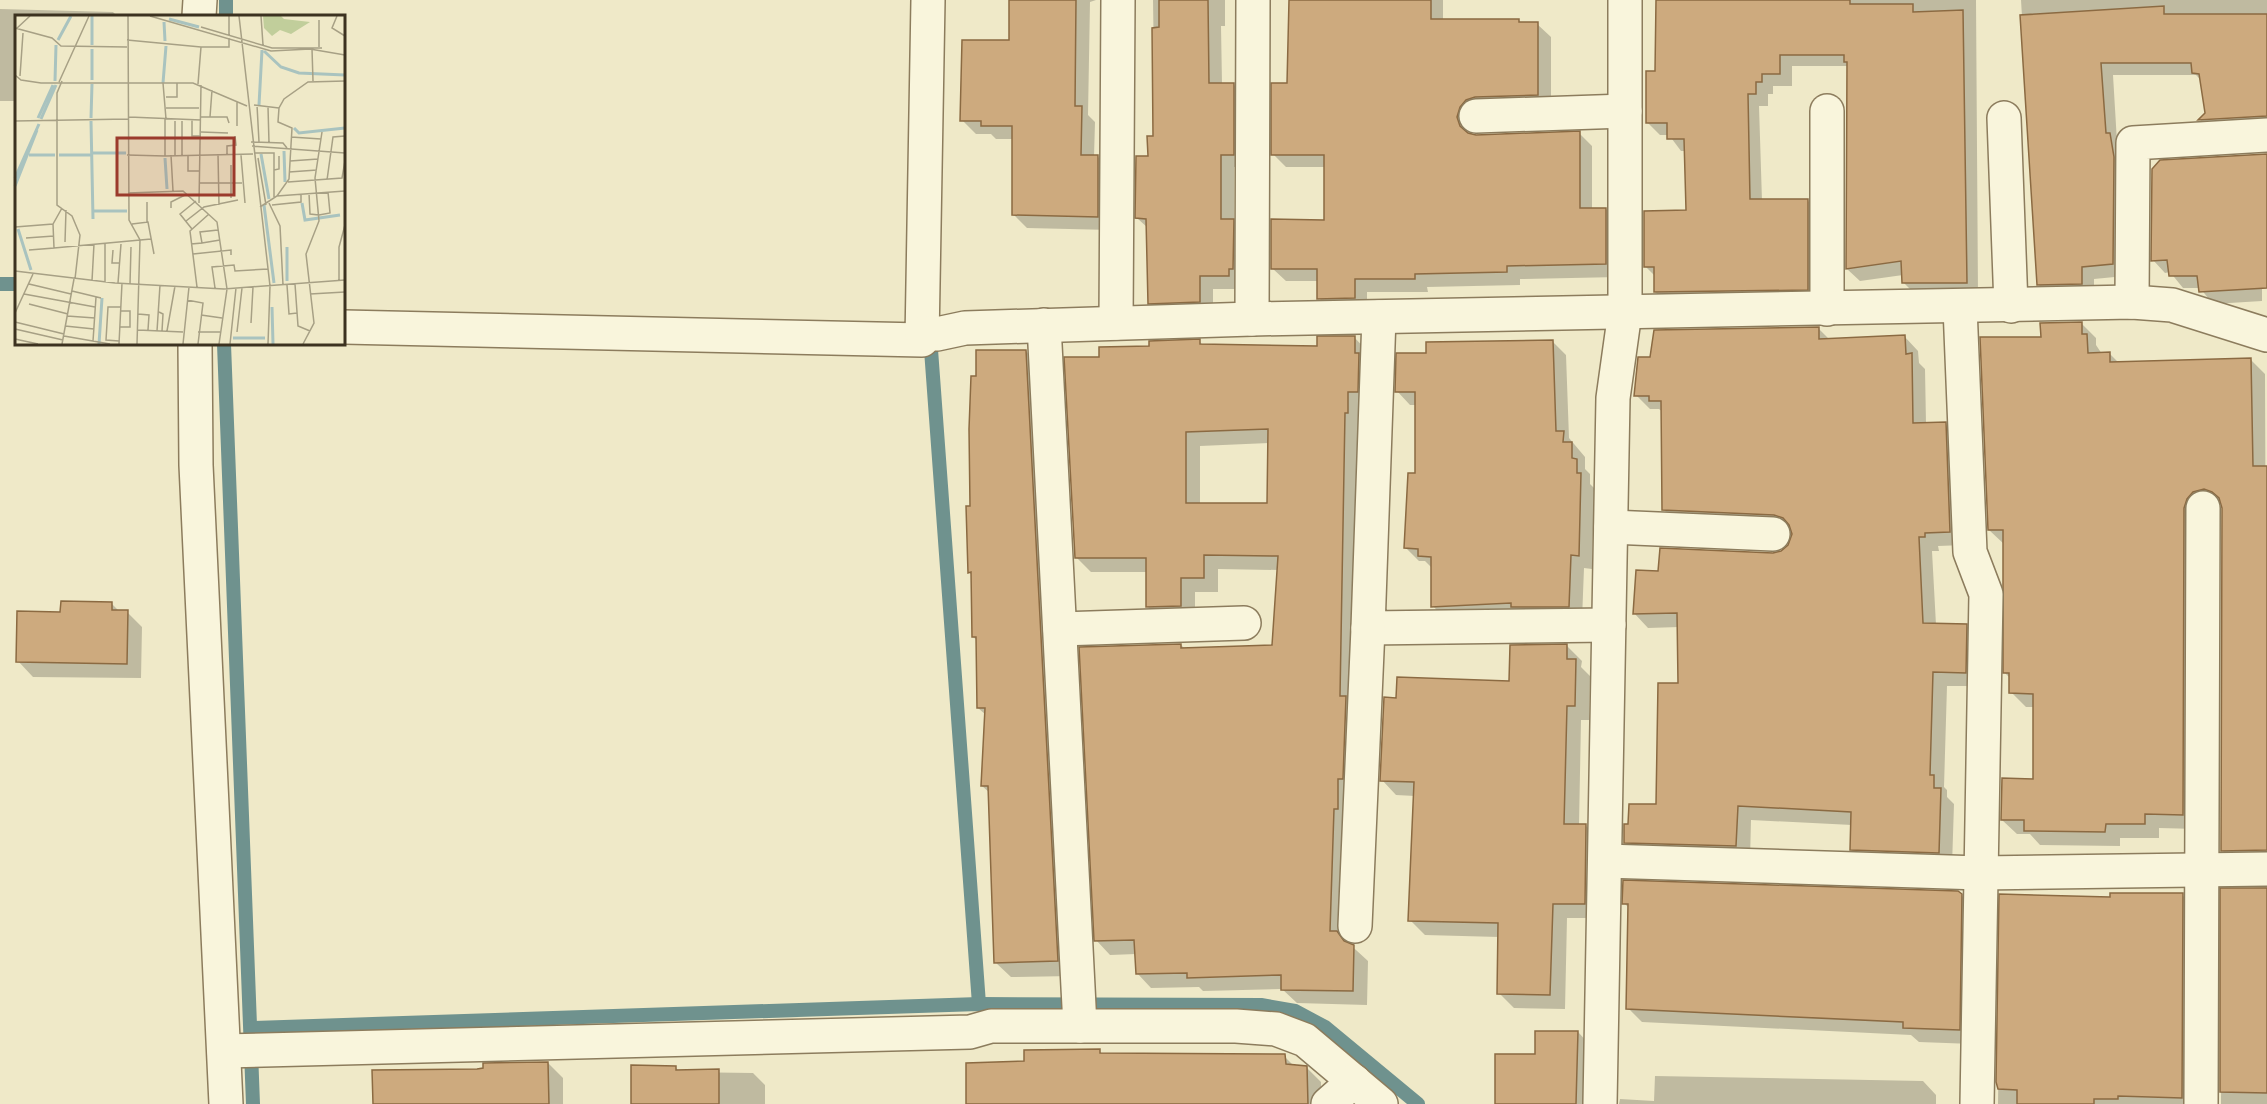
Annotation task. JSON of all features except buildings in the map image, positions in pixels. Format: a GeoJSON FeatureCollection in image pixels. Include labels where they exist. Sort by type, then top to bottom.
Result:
{"type":"FeatureCollection","features":[{"type":"Feature","properties":{"kind":"street"},"geometry":{"type":"LineString","coordinates":[[199,15],[200,0]]}},
{"type":"Feature","properties":{"kind":"street"},"geometry":{"type":"LineString","coordinates":[[345,327],[922,340],[928,333],[928,0]]}},
{"type":"Feature","properties":{"kind":"street"},"geometry":{"type":"LineString","coordinates":[[1116,323],[1118,0]]}},
{"type":"Feature","properties":{"kind":"street"},"geometry":{"type":"LineString","coordinates":[[1252,319],[1253,0]]}},
{"type":"Feature","properties":{"kind":"street"},"geometry":{"type":"LineString","coordinates":[[1600,1104],[1614,398],[1625,312],[1625,0]]}},
{"type":"Feature","properties":{"kind":"street"},"geometry":{"type":"LineString","coordinates":[[1476,116],[1625,111]]}},
{"type":"Feature","properties":{"kind":"street"},"geometry":{"type":"LineString","coordinates":[[1827,111],[1827,309]]}},
{"type":"Feature","properties":{"kind":"street"},"geometry":{"type":"LineString","coordinates":[[2004,118],[2011,306]]}},
{"type":"Feature","properties":{"kind":"street"},"geometry":{"type":"LineString","coordinates":[[2132,302],[2133,143],[2267,135]]}},
{"type":"Feature","properties":{"kind":"street"},"geometry":{"type":"LineString","coordinates":[[928,333],[965,328],[1252,319],[2132,302],[2172,305],[2267,335]]}},
{"type":"Feature","properties":{"kind":"street"},"geometry":{"type":"LineString","coordinates":[[1960,307],[1970,552],[1986,594],[1977,1104]]}},
{"type":"Feature","properties":{"kind":"street"},"geometry":{"type":"LineString","coordinates":[[1355,926],[1379,317]]}},
{"type":"Feature","properties":{"kind":"street"},"geometry":{"type":"LineString","coordinates":[[1044,325],[1079,1011]]}},
{"type":"Feature","properties":{"kind":"street"},"geometry":{"type":"LineString","coordinates":[[195,345],[196,465],[242,1050],[226,1104]]}},
{"type":"Feature","properties":{"kind":"street"},"geometry":{"type":"LineString","coordinates":[[2200,1104],[2203,508]]}},
{"type":"Feature","properties":{"kind":"street"},"geometry":{"type":"LineString","coordinates":[[1611,527],[1773,534]]}},
{"type":"Feature","properties":{"kind":"street"},"geometry":{"type":"LineString","coordinates":[[1060,630],[1244,623]]}},
{"type":"Feature","properties":{"kind":"street"},"geometry":{"type":"LineString","coordinates":[[1368,628],[1609,624]]}},
{"type":"Feature","properties":{"kind":"street"},"geometry":{"type":"LineString","coordinates":[[1605,861],[1980,873],[2267,869]]}},
{"type":"Feature","properties":{"kind":"street"},"geometry":{"type":"LineString","coordinates":[[242,1050],[970,1032],[991,1026],[1079,1011],[1276,1029],[1305,1040],[1381,1104]]}},
{"type":"Feature","properties":{"kind":"street"},"geometry":{"type":"LineString","coordinates":[[1328,1104],[1354,1081]]}},
{"type":"Feature","properties":{"kind":"waterway"},"geometry":{"type":"LineString","coordinates":[[226,0],[226,15]]}},
{"type":"Feature","properties":{"kind":"waterway"},"geometry":{"type":"LineString","coordinates":[[0,284],[15,284]]}},
{"type":"Feature","properties":{"kind":"waterway"},"geometry":{"type":"LineString","coordinates":[[930,336],[979,1004]]}},
{"type":"Feature","properties":{"kind":"waterway"},"geometry":{"type":"LineString","coordinates":[[224,345],[253,1104]]}},
{"type":"Feature","properties":{"kind":"waterway"},"geometry":{"type":"LineString","coordinates":[[251,1028],[979,1004],[1261,1005],[1295,1011],[1325,1027],[1418,1104]]}}]}
